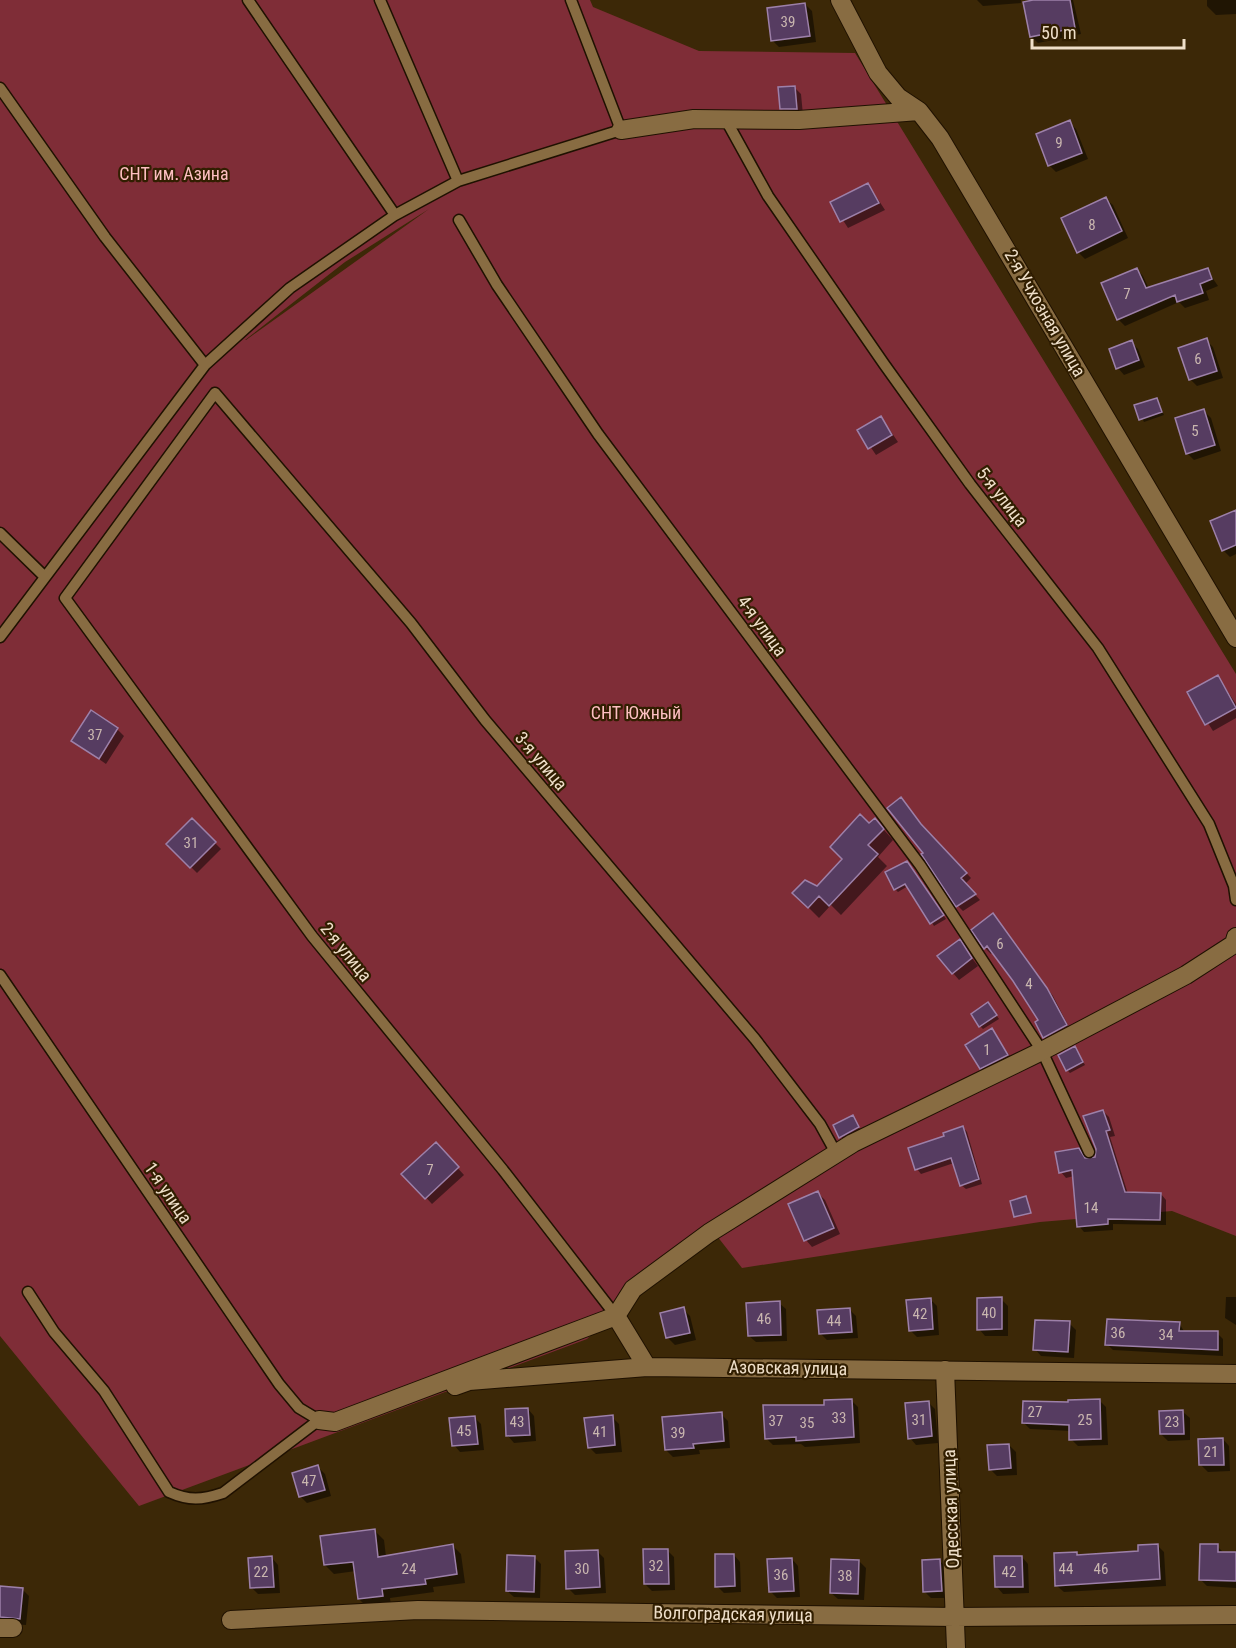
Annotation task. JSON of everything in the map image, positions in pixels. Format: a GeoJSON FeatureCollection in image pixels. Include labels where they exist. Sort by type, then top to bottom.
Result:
{"type":"FeatureCollection","features":[{"type":"Feature","properties":{"kind":"street","name":"2-я Учхозная улица"},"geometry":{"type":"LineString","coordinates":[[840,0],[878,73],[898,97],[919,111],[940,138],[1236,638]]}},
{"type":"Feature","properties":{"kind":"street"},"geometry":{"type":"LineString","coordinates":[[621,130],[694,119],[799,120],[919,111]]}},
{"type":"Feature","properties":{"kind":"street"},"geometry":{"type":"LineString","coordinates":[[319,1420],[335,1422],[616,1316],[633,1289],[708,1233],[836,1153],[1042,1051],[1186,975],[1234,944],[1236,937]]}},
{"type":"Feature","properties":{"kind":"street"},"geometry":{"type":"LineString","coordinates":[[616,1316],[647,1367]]}},
{"type":"Feature","properties":{"kind":"street","name":"Азовская улица"},"geometry":{"type":"LineString","coordinates":[[350,1426],[469,1381],[647,1367],[1236,1374]]}},
{"type":"Feature","properties":{"kind":"street","name":"Одесская улица"},"geometry":{"type":"LineString","coordinates":[[945,1370],[956,1648]]}},
{"type":"Feature","properties":{"kind":"street","name":"Волгоградская улица"},"geometry":{"type":"LineString","coordinates":[[231,1620],[418,1610],[955,1617],[1236,1615]]}},
{"type":"Feature","properties":{"kind":"lane"},"geometry":{"type":"LineString","coordinates":[[248,0],[395,215]]}},
{"type":"Feature","properties":{"kind":"lane"},"geometry":{"type":"LineString","coordinates":[[380,0],[458,181]]}},
{"type":"Feature","properties":{"kind":"lane"},"geometry":{"type":"LineString","coordinates":[[0,637],[205,365],[290,288],[395,215],[458,181],[621,130],[571,0]]}},
{"type":"Feature","properties":{"kind":"lane"},"geometry":{"type":"LineString","coordinates":[[0,88],[105,237],[205,365]]}},
{"type":"Feature","properties":{"kind":"lane","name":"5-я улица"},"geometry":{"type":"LineString","coordinates":[[726,120],[768,196],[884,364],[970,484],[1098,648],[1209,824],[1234,886],[1236,900]]}},
{"type":"Feature","properties":{"kind":"lane","name":"4-я улица"},"geometry":{"type":"LineString","coordinates":[[459,220],[497,285],[598,434],[920,865],[1042,1051],[1089,1152]]}},
{"type":"Feature","properties":{"kind":"lane","name":"2-я улица"},"geometry":{"type":"LineString","coordinates":[[215,393],[65,598],[312,936],[503,1170],[616,1316]]}},
{"type":"Feature","properties":{"kind":"lane","name":"3-я улица"},"geometry":{"type":"LineString","coordinates":[[215,393],[340,543],[411,623],[485,720],[755,1039],[819,1124],[836,1153]]}},
{"type":"Feature","properties":{"kind":"lane"},"geometry":{"type":"LineString","coordinates":[[0,534],[45,577]]}},
{"type":"Feature","properties":{"kind":"lane","name":"1-я улица"},"geometry":{"type":"LineString","coordinates":[[0,975],[279,1384],[299,1407],[319,1420]]}},
{"type":"Feature","properties":{"kind":"lane"},"geometry":{"type":"LineString","coordinates":[[28,1292],[54,1332],[104,1390],[169,1492],[187,1500],[206,1499],[223,1492],[319,1420]]}},
{"type":"Feature","properties":{"kind":"green space","name":"СНТ Южный"},"geometry":{"type":"Polygon","coordinates":[[[0,0],[590,0],[593,7],[699,51],[855,53],[1236,674],[1236,1236],[1172,1211],[1040,1222],[742,1268],[717,1236],[650,1277],[587,1339],[139,1506],[0,1336],[0,0]],[[429,209],[345,262],[246,340],[429,209]]]}},
{"type":"Feature","properties":{"kind":"building"},"geometry":{"type":"Polygon","coordinates":[[[1070,0],[1075,28],[1030,37],[1023,2],[1070,0]]]}},
{"type":"Feature","properties":{"kind":"building"},"geometry":{"type":"Polygon","coordinates":[[[805,3],[810,36],[771,41],[767,8],[805,3]]]}},
{"type":"Feature","properties":{"kind":"building"},"geometry":{"type":"Polygon","coordinates":[[[795,86],[797,109],[780,109],[778,87],[795,86]]]}},
{"type":"Feature","properties":{"kind":"building"},"geometry":{"type":"Polygon","coordinates":[[[1070,120],[1082,153],[1048,166],[1036,134],[1070,120]]]}},
{"type":"Feature","properties":{"kind":"building"},"geometry":{"type":"Polygon","coordinates":[[[868,183],[879,203],[840,222],[830,202],[868,183]]]}},
{"type":"Feature","properties":{"kind":"building"},"geometry":{"type":"Polygon","coordinates":[[[1106,197],[1122,231],[1077,253],[1061,218],[1106,197]]]}},
{"type":"Feature","properties":{"kind":"building"},"geometry":{"type":"Polygon","coordinates":[[[1137,268],[1146,288],[1208,268],[1212,279],[1200,284],[1203,293],[1177,302],[1175,295],[1117,320],[1101,283],[1137,268]]]}},
{"type":"Feature","properties":{"kind":"building"},"geometry":{"type":"Polygon","coordinates":[[[1207,338],[1217,371],[1189,380],[1178,348],[1207,338]]]}},
{"type":"Feature","properties":{"kind":"building"},"geometry":{"type":"Polygon","coordinates":[[[1132,340],[1139,360],[1116,369],[1109,349],[1132,340]]]}},
{"type":"Feature","properties":{"kind":"building"},"geometry":{"type":"Polygon","coordinates":[[[1157,398],[1162,412],[1139,420],[1134,405],[1157,398]]]}},
{"type":"Feature","properties":{"kind":"building"},"geometry":{"type":"Polygon","coordinates":[[[1204,409],[1215,445],[1186,454],[1175,418],[1204,409]]]}},
{"type":"Feature","properties":{"kind":"building"},"geometry":{"type":"Polygon","coordinates":[[[881,416],[892,435],[868,449],[857,430],[881,416]]]}},
{"type":"Feature","properties":{"kind":"building"},"geometry":{"type":"Polygon","coordinates":[[[1236,510],[1236,545],[1222,551],[1210,521],[1236,510]]]}},
{"type":"Feature","properties":{"kind":"building"},"geometry":{"type":"Polygon","coordinates":[[[1218,675],[1236,708],[1205,725],[1187,692],[1218,675]]]}},
{"type":"Feature","properties":{"kind":"building"},"geometry":{"type":"Polygon","coordinates":[[[91,710],[118,728],[99,759],[71,741],[91,710]]]}},
{"type":"Feature","properties":{"kind":"building"},"geometry":{"type":"Polygon","coordinates":[[[901,797],[921,824],[967,873],[961,878],[976,894],[956,907],[921,854],[923,853],[887,808],[901,797]]]}},
{"type":"Feature","properties":{"kind":"building"},"geometry":{"type":"Polygon","coordinates":[[[860,814],[869,823],[875,818],[884,829],[868,845],[878,854],[829,906],[819,896],[808,908],[792,893],[805,880],[817,886],[842,859],[830,847],[860,814]]]}},
{"type":"Feature","properties":{"kind":"building"},"geometry":{"type":"Polygon","coordinates":[[[192,818],[216,842],[190,868],[166,844],[192,818]]]}},
{"type":"Feature","properties":{"kind":"building"},"geometry":{"type":"Polygon","coordinates":[[[907,861],[944,915],[930,924],[905,884],[894,890],[885,872],[907,861]]]}},
{"type":"Feature","properties":{"kind":"building"},"geometry":{"type":"Polygon","coordinates":[[[993,913],[1047,988],[1067,1025],[1043,1038],[1035,1022],[1038,1020],[1013,981],[987,946],[984,949],[971,930],[993,913]]]}},
{"type":"Feature","properties":{"kind":"building"},"geometry":{"type":"Polygon","coordinates":[[[960,939],[972,958],[952,974],[937,956],[960,939]]]}},
{"type":"Feature","properties":{"kind":"building"},"geometry":{"type":"Polygon","coordinates":[[[988,1002],[997,1015],[979,1027],[971,1014],[988,1002]]]}},
{"type":"Feature","properties":{"kind":"building"},"geometry":{"type":"Polygon","coordinates":[[[992,1028],[1008,1055],[980,1069],[965,1045],[992,1028]]]}},
{"type":"Feature","properties":{"kind":"building"},"geometry":{"type":"Polygon","coordinates":[[[1075,1046],[1083,1062],[1066,1071],[1058,1055],[1075,1046]]]}},
{"type":"Feature","properties":{"kind":"building"},"geometry":{"type":"Polygon","coordinates":[[[1103,1110],[1110,1130],[1106,1131],[1125,1192],[1161,1193],[1160,1220],[1108,1219],[1108,1224],[1077,1227],[1072,1170],[1059,1173],[1055,1152],[1079,1148],[1085,1158],[1095,1157],[1096,1149],[1083,1116],[1103,1110]]]}},
{"type":"Feature","properties":{"kind":"building"},"geometry":{"type":"Polygon","coordinates":[[[853,1115],[859,1127],[839,1138],[833,1125],[853,1115]]]}},
{"type":"Feature","properties":{"kind":"building"},"geometry":{"type":"Polygon","coordinates":[[[963,1126],[979,1179],[960,1186],[951,1158],[915,1170],[908,1148],[944,1136],[943,1133],[963,1126]]]}},
{"type":"Feature","properties":{"kind":"building"},"geometry":{"type":"Polygon","coordinates":[[[436,1142],[459,1167],[425,1199],[401,1174],[436,1142]]]}},
{"type":"Feature","properties":{"kind":"building"},"geometry":{"type":"Polygon","coordinates":[[[818,1191],[834,1228],[804,1241],[788,1204],[818,1191]]]}},
{"type":"Feature","properties":{"kind":"building"},"geometry":{"type":"Polygon","coordinates":[[[1026,1196],[1031,1213],[1014,1217],[1010,1201],[1026,1196]]]}},
{"type":"Feature","properties":{"kind":"building"},"geometry":{"type":"Polygon","coordinates":[[[1002,1297],[1002,1329],[977,1330],[977,1298],[1002,1297]]]}},
{"type":"Feature","properties":{"kind":"building"},"geometry":{"type":"Polygon","coordinates":[[[931,1298],[933,1329],[909,1331],[906,1300],[931,1298]]]}},
{"type":"Feature","properties":{"kind":"building"},"geometry":{"type":"Polygon","coordinates":[[[780,1301],[781,1335],[748,1336],[746,1303],[780,1301]]]}},
{"type":"Feature","properties":{"kind":"building"},"geometry":{"type":"Polygon","coordinates":[[[684,1307],[690,1333],[666,1338],[660,1313],[684,1307]]]}},
{"type":"Feature","properties":{"kind":"building"},"geometry":{"type":"Polygon","coordinates":[[[850,1308],[852,1332],[819,1334],[817,1310],[850,1308]]]}},
{"type":"Feature","properties":{"kind":"building"},"geometry":{"type":"Polygon","coordinates":[[[1107,1319],[1180,1322],[1179,1331],[1218,1331],[1218,1350],[1105,1345],[1107,1319]]]}},
{"type":"Feature","properties":{"kind":"building"},"geometry":{"type":"Polygon","coordinates":[[[1035,1320],[1070,1321],[1068,1352],[1033,1350],[1035,1320]]]}},
{"type":"Feature","properties":{"kind":"building"},"geometry":{"type":"Polygon","coordinates":[[[852,1399],[854,1437],[796,1441],[796,1437],[765,1439],[763,1405],[824,1405],[824,1400],[852,1399]]]}},
{"type":"Feature","properties":{"kind":"building"},"geometry":{"type":"Polygon","coordinates":[[[1100,1399],[1101,1439],[1069,1440],[1069,1425],[1022,1423],[1023,1401],[1068,1402],[1068,1400],[1100,1399]]]}},
{"type":"Feature","properties":{"kind":"building"},"geometry":{"type":"Polygon","coordinates":[[[929,1401],[932,1436],[908,1439],[905,1403],[929,1401]]]}},
{"type":"Feature","properties":{"kind":"building"},"geometry":{"type":"Polygon","coordinates":[[[528,1408],[530,1435],[506,1436],[505,1409],[528,1408]]]}},
{"type":"Feature","properties":{"kind":"building"},"geometry":{"type":"Polygon","coordinates":[[[1183,1410],[1184,1434],[1160,1434],[1159,1411],[1183,1410]]]}},
{"type":"Feature","properties":{"kind":"building"},"geometry":{"type":"Polygon","coordinates":[[[722,1412],[724,1441],[693,1444],[694,1448],[665,1450],[662,1417],[722,1412]]]}},
{"type":"Feature","properties":{"kind":"building"},"geometry":{"type":"Polygon","coordinates":[[[613,1415],[615,1445],[588,1448],[584,1418],[613,1415]]]}},
{"type":"Feature","properties":{"kind":"building"},"geometry":{"type":"Polygon","coordinates":[[[475,1416],[478,1444],[452,1446],[449,1418],[475,1416]]]}},
{"type":"Feature","properties":{"kind":"building"},"geometry":{"type":"Polygon","coordinates":[[[1223,1438],[1224,1465],[1199,1465],[1198,1439],[1223,1438]]]}},
{"type":"Feature","properties":{"kind":"building"},"geometry":{"type":"Polygon","coordinates":[[[1009,1444],[1011,1468],[989,1470],[987,1445],[1009,1444]]]}},
{"type":"Feature","properties":{"kind":"building"},"geometry":{"type":"Polygon","coordinates":[[[318,1465],[325,1490],[299,1497],[292,1473],[318,1465]]]}},
{"type":"Feature","properties":{"kind":"building"},"geometry":{"type":"Polygon","coordinates":[[[375,1529],[378,1557],[453,1544],[457,1574],[425,1579],[426,1584],[382,1589],[383,1596],[358,1599],[353,1562],[324,1565],[320,1536],[375,1529]]]}},
{"type":"Feature","properties":{"kind":"building"},"geometry":{"type":"Polygon","coordinates":[[[1158,1544],[1160,1579],[1055,1586],[1054,1553],[1077,1552],[1077,1555],[1138,1551],[1138,1545],[1158,1544]]]}},
{"type":"Feature","properties":{"kind":"building"},"geometry":{"type":"Polygon","coordinates":[[[1200,1544],[1218,1544],[1218,1552],[1236,1552],[1236,1581],[1199,1580],[1200,1544]]]}},
{"type":"Feature","properties":{"kind":"building"},"geometry":{"type":"Polygon","coordinates":[[[643,1549],[668,1549],[669,1584],[644,1584],[643,1549]]]}},
{"type":"Feature","properties":{"kind":"building"},"geometry":{"type":"Polygon","coordinates":[[[598,1550],[600,1587],[566,1589],[565,1551],[598,1550]]]}},
{"type":"Feature","properties":{"kind":"building"},"geometry":{"type":"Polygon","coordinates":[[[715,1554],[734,1554],[735,1586],[715,1587],[715,1554]]]}},
{"type":"Feature","properties":{"kind":"building"},"geometry":{"type":"Polygon","coordinates":[[[507,1555],[535,1556],[534,1592],[506,1591],[507,1555]]]}},
{"type":"Feature","properties":{"kind":"building"},"geometry":{"type":"Polygon","coordinates":[[[272,1556],[274,1587],[250,1588],[248,1558],[272,1556]]]}},
{"type":"Feature","properties":{"kind":"building"},"geometry":{"type":"Polygon","coordinates":[[[994,1556],[1022,1556],[1023,1587],[995,1587],[994,1556]]]}},
{"type":"Feature","properties":{"kind":"building"},"geometry":{"type":"Polygon","coordinates":[[[792,1558],[794,1591],[769,1592],[767,1559],[792,1558]]]}},
{"type":"Feature","properties":{"kind":"building"},"geometry":{"type":"Polygon","coordinates":[[[831,1559],[859,1560],[858,1594],[830,1593],[831,1559]]]}},
{"type":"Feature","properties":{"kind":"building"},"geometry":{"type":"Polygon","coordinates":[[[940,1559],[942,1591],[923,1592],[922,1560],[940,1559]]]}},
{"type":"Feature","properties":{"kind":"building"},"geometry":{"type":"Polygon","coordinates":[[[0,1586],[23,1588],[20,1619],[0,1617],[0,1586]]]}},
{"type":"Feature","properties":{"kind":"park label","name":"СНТ им. Азина"},"geometry":{"type":"Point","coordinates":[174,174]}}]}
